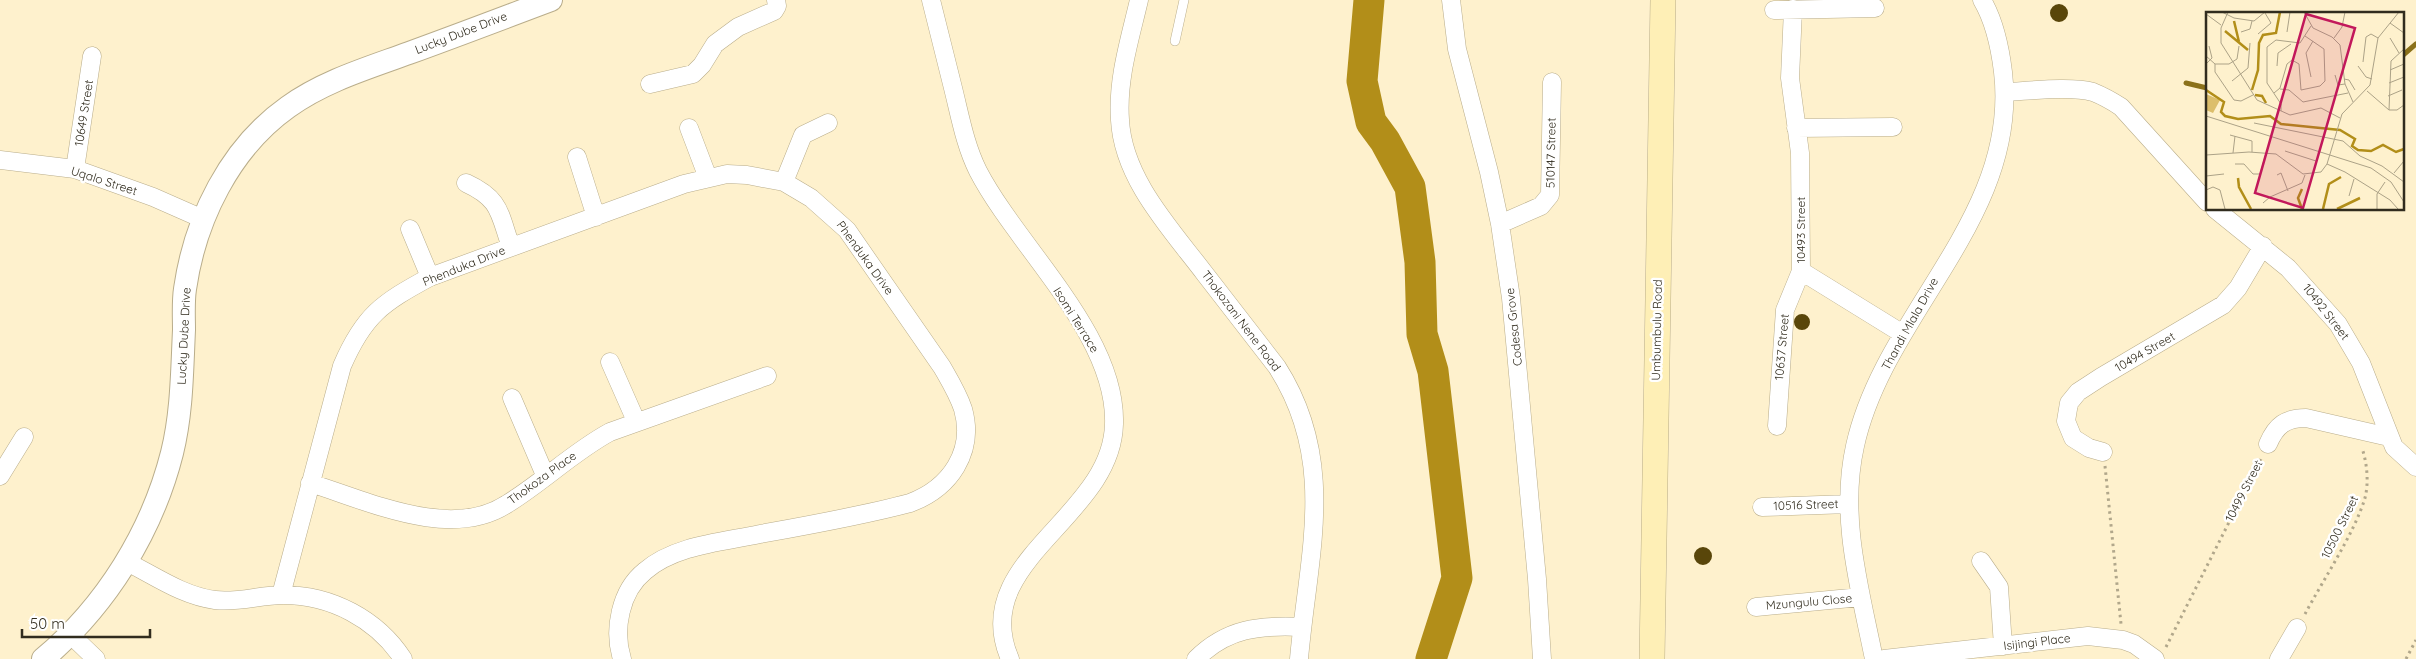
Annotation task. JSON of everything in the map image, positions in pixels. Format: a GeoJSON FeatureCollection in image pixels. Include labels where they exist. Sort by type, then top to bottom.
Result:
{"type":"FeatureCollection","features":[{"type":"Feature","properties":{"kind":"main road","name":"Umbumbulu Road"},"geometry":{"type":"LineString","coordinates":[[1652,659],[1663,0]]}},
{"type":"Feature","properties":{"kind":"street","name":"Lucky Dube Drive"},"geometry":{"type":"LineString","coordinates":[[43,659],[71,635],[128,562],[159,495],[172,453],[182,384],[185,291],[192,257],[203,219],[214,194],[244,150],[288,107],[318,89],[350,74],[551,0]]}},
{"type":"Feature","properties":{"kind":"street"},"geometry":{"type":"LineString","coordinates":[[650,84],[693,74],[702,65],[715,44],[738,28],[774,11],[777,6],[776,0]]}},
{"type":"Feature","properties":{"kind":"street","name":"Isomi Terrace"},"geometry":{"type":"LineString","coordinates":[[931,0],[969,152],[990,193],[1094,344],[1109,383],[1113,401],[1114,424],[1112,446],[1102,471],[1081,502],[1026,562],[1006,596],[1001,627],[1002,638],[1010,659]]}},
{"type":"Feature","properties":{"kind":"street","name":"Thokozani Nene Road"},"geometry":{"type":"LineString","coordinates":[[1139,0],[1121,81],[1120,98],[1120,121],[1124,142],[1133,166],[1160,216],[1278,367],[1291,388],[1299,407],[1309,442],[1316,491],[1316,516],[1299,659]]}},
{"type":"Feature","properties":{"kind":"street","name":"Codesa Grove"},"geometry":{"type":"LineString","coordinates":[[1450,0],[1458,49],[1500,224],[1511,298],[1537,579],[1542,659]]}},
{"type":"Feature","properties":{"kind":"street","name":"Thandi Mlala Drive"},"geometry":{"type":"LineString","coordinates":[[1874,659],[1849,528],[1850,477],[1862,420],[1869,399],[1903,334],[1990,182],[2001,140],[2005,92],[1994,26],[1982,0]]}},
{"type":"Feature","properties":{"kind":"street"},"geometry":{"type":"LineString","coordinates":[[1774,10],[1875,8]]}},
{"type":"Feature","properties":{"kind":"street","name":"10493 Street"},"geometry":{"type":"LineString","coordinates":[[1794,9],[1789,60],[1801,172],[1801,271],[1903,334]]}},
{"type":"Feature","properties":{"kind":"street","name":"10649 Street"},"geometry":{"type":"LineString","coordinates":[[75,169],[92,56]]}},
{"type":"Feature","properties":{"kind":"street","name":"510147 Street"},"geometry":{"type":"LineString","coordinates":[[1500,224],[1541,206],[1550,196],[1552,82]]}},
{"type":"Feature","properties":{"kind":"street"},"geometry":{"type":"LineString","coordinates":[[2005,92],[2071,90],[2090,92],[2105,97],[2121,107],[2206,201]]}},
{"type":"Feature","properties":{"kind":"street"},"geometry":{"type":"LineString","coordinates":[[784,182],[803,135],[828,123]]}},
{"type":"Feature","properties":{"kind":"street"},"geometry":{"type":"LineString","coordinates":[[1796,128],[1893,127]]}},
{"type":"Feature","properties":{"kind":"street"},"geometry":{"type":"LineString","coordinates":[[689,128],[708,178]]}},
{"type":"Feature","properties":{"kind":"street"},"geometry":{"type":"LineString","coordinates":[[577,157],[596,216]]}},
{"type":"Feature","properties":{"kind":"street","name":"Uqalo Street"},"geometry":{"type":"LineString","coordinates":[[0,160],[75,169],[152,197],[203,219]]}},
{"type":"Feature","properties":{"kind":"street","name":"Phenduka Drive"},"geometry":{"type":"LineString","coordinates":[[282,595],[336,387],[352,344],[372,313],[399,294],[430,277],[684,184],[726,174],[747,175],[784,182],[811,198],[847,230],[942,367],[963,408],[967,439],[962,456],[954,471],[940,487],[923,498],[910,503],[704,545],[661,561],[644,571],[624,600],[619,617],[618,634],[622,659]]}},
{"type":"Feature","properties":{"kind":"street"},"geometry":{"type":"LineString","coordinates":[[466,182],[482,190],[492,198],[511,247]]}},
{"type":"Feature","properties":{"kind":"street","name":"10492 Street"},"geometry":{"type":"LineString","coordinates":[[2216,210],[2263,246],[2304,284],[2351,344],[2376,396],[2389,437],[2404,459],[2416,467]]}},
{"type":"Feature","properties":{"kind":"street"},"geometry":{"type":"LineString","coordinates":[[410,230],[430,277]]}},
{"type":"Feature","properties":{"kind":"street","name":"10494 Street"},"geometry":{"type":"LineString","coordinates":[[2103,452],[2089,448],[2073,438],[2066,421],[2069,402],[2078,392],[2101,377],[2223,305],[2238,288],[2263,246]]}},
{"type":"Feature","properties":{"kind":"street","name":"10637 Street"},"geometry":{"type":"LineString","coordinates":[[1777,426],[1785,310],[1801,271]]}},
{"type":"Feature","properties":{"kind":"street"},"geometry":{"type":"LineString","coordinates":[[610,362],[636,421]]}},
{"type":"Feature","properties":{"kind":"street","name":"Thokoza Place"},"geometry":{"type":"LineString","coordinates":[[310,483],[395,509],[452,520],[468,520],[493,512],[507,505],[590,442],[636,421],[767,376]]}},
{"type":"Feature","properties":{"kind":"street"},"geometry":{"type":"LineString","coordinates":[[512,398],[545,476]]}},
{"type":"Feature","properties":{"kind":"street"},"geometry":{"type":"LineString","coordinates":[[2268,444],[2279,425],[2296,418],[2306,418],[2389,437]]}},
{"type":"Feature","properties":{"kind":"street"},"geometry":{"type":"LineString","coordinates":[[0,476],[24,437]]}},
{"type":"Feature","properties":{"kind":"street","name":"10516 Street"},"geometry":{"type":"LineString","coordinates":[[1762,507],[1849,504]]}},
{"type":"Feature","properties":{"kind":"street"},"geometry":{"type":"LineString","coordinates":[[1981,561],[1999,587],[2011,650]]}},
{"type":"Feature","properties":{"kind":"street"},"geometry":{"type":"LineString","coordinates":[[128,562],[180,590],[198,596],[235,600],[282,595],[299,596],[327,602],[352,611],[380,630],[403,659]]}},
{"type":"Feature","properties":{"kind":"street","name":"Mzungulu Close"},"geometry":{"type":"LineString","coordinates":[[1756,607],[1861,597]]}},
{"type":"Feature","properties":{"kind":"street"},"geometry":{"type":"LineString","coordinates":[[1196,659],[1218,642],[1250,629],[1270,625],[1302,627]]}},
{"type":"Feature","properties":{"kind":"street"},"geometry":{"type":"LineString","coordinates":[[2279,659],[2297,628]]}},
{"type":"Feature","properties":{"kind":"street"},"geometry":{"type":"LineString","coordinates":[[71,635],[96,659]]}},
{"type":"Feature","properties":{"kind":"street","name":"Isijingi Place"},"geometry":{"type":"LineString","coordinates":[[1884,659],[2011,650],[2088,636],[2123,640],[2160,655]]}},
{"type":"Feature","properties":{"kind":"lane"},"geometry":{"type":"LineString","coordinates":[[1174,41],[1184,0]]}},
{"type":"Feature","properties":{"kind":"path","name":"10500 Street"},"geometry":{"type":"LineString","coordinates":[[2297,628],[2357,517],[2365,496],[2366,469],[2363,453],[2354,428]]}},
{"type":"Feature","properties":{"kind":"path","name":"10499 Street"},"geometry":{"type":"LineString","coordinates":[[2160,655],[2268,444]]}},
{"type":"Feature","properties":{"kind":"path"},"geometry":{"type":"LineString","coordinates":[[2103,452],[2123,640]]}},
{"type":"Feature","properties":{"kind":"path"},"geometry":{"type":"LineString","coordinates":[[2406,659],[2416,640]]}},
{"type":"Feature","properties":{"kind":"building"},"geometry":{"type":"Polygon","coordinates":[[[2059,4],[2065,7],[2068,13],[2065,19],[2059,22],[2053,19],[2050,13],[2053,7],[2059,4]]]}},
{"type":"Feature","properties":{"kind":"building"},"geometry":{"type":"Polygon","coordinates":[[[1799,314],[1805,314],[1810,319],[1808,328],[1799,330],[1794,325],[1794,319],[1799,314]]]}},
{"type":"Feature","properties":{"kind":"building"},"geometry":{"type":"Polygon","coordinates":[[[1703,547],[1709,550],[1712,556],[1709,562],[1703,565],[1697,562],[1694,556],[1697,550],[1703,547]]]}},
{"type":"Feature","properties":{"kind":"waterway"},"geometry":{"type":"LineString","coordinates":[[1369,0],[1362,81],[1371,122],[1385,141],[1410,187],[1420,262],[1422,334],[1433,371],[1457,578],[1431,659]]}},
{"type":"Feature","properties":{"kind":"waterway"},"geometry":{"type":"LineString","coordinates":[[2404,54],[2416,44]]}},
{"type":"Feature","properties":{"kind":"waterway"},"geometry":{"type":"LineString","coordinates":[[2186,83],[2206,88]]}}]}
